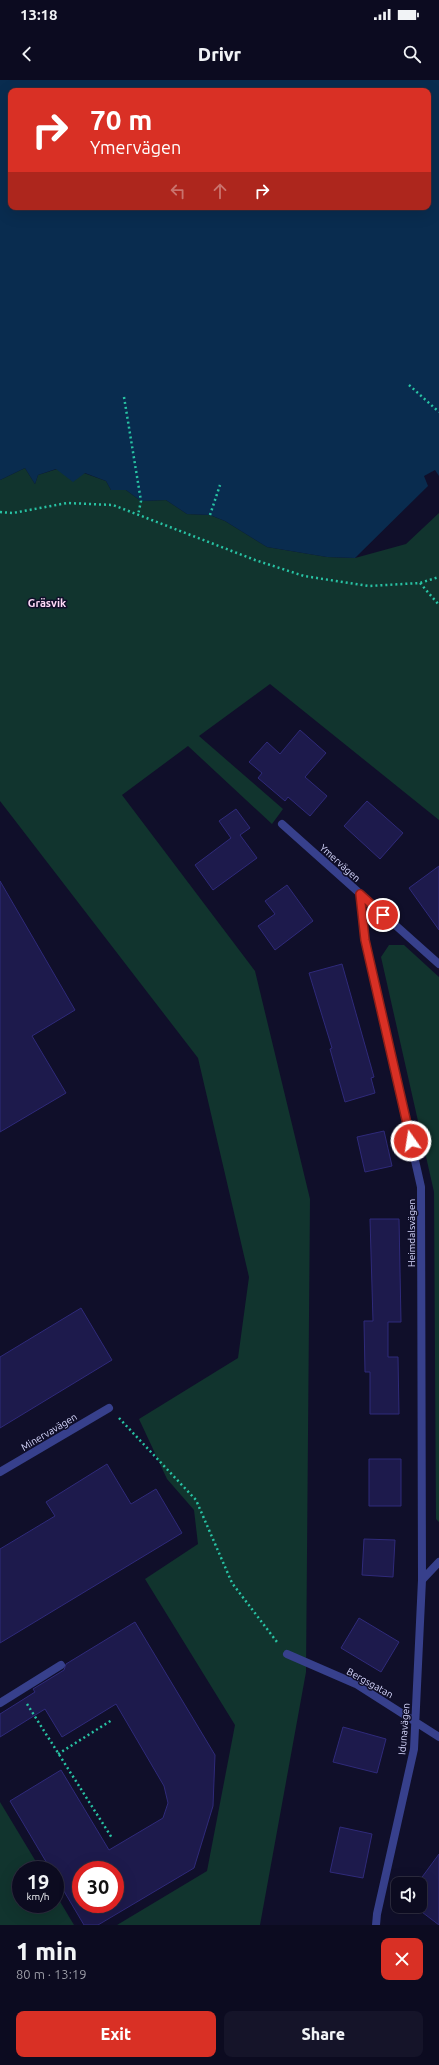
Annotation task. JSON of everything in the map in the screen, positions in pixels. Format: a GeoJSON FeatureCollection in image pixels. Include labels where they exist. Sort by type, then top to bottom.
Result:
{"type":"FeatureCollection","features":[{"type":"Feature","properties":{"kind":"street","name":"Ymervägen"},"geometry":{"type":"LineString","coordinates":[[282,824],[439,964]]}},
{"type":"Feature","properties":{"kind":"street","name":"Heimdalsvägen"},"geometry":{"type":"LineString","coordinates":[[360,894],[365,940],[421,1187],[422,1580]]}},
{"type":"Feature","properties":{"kind":"street","name":"Minervavägen"},"geometry":{"type":"LineString","coordinates":[[0,1472],[109,1408]]}},
{"type":"Feature","properties":{"kind":"street"},"geometry":{"type":"LineString","coordinates":[[422,1580],[439,1562]]}},
{"type":"Feature","properties":{"kind":"street","name":"Idunavägen"},"geometry":{"type":"LineString","coordinates":[[376,1925],[377,1914],[414,1749],[422,1580]]}},
{"type":"Feature","properties":{"kind":"street","name":"Bergsgatan"},"geometry":{"type":"LineString","coordinates":[[287,1654],[356,1684],[439,1737]]}},
{"type":"Feature","properties":{"kind":"street"},"geometry":{"type":"LineString","coordinates":[[0,1703],[61,1665]]}},
{"type":"Feature","properties":{"kind":"path"},"geometry":{"type":"LineString","coordinates":[[409,385],[439,412]]}},
{"type":"Feature","properties":{"kind":"path"},"geometry":{"type":"LineString","coordinates":[[124,397],[141,501],[138,515]]}},
{"type":"Feature","properties":{"kind":"path"},"geometry":{"type":"LineString","coordinates":[[210,515],[220,484]]}},
{"type":"Feature","properties":{"kind":"path"},"geometry":{"type":"LineString","coordinates":[[0,512],[13,513],[67,503],[113,505],[255,560],[304,576],[369,586],[420,583],[439,577]]}},
{"type":"Feature","properties":{"kind":"path"},"geometry":{"type":"LineString","coordinates":[[420,583],[439,605]]}},
{"type":"Feature","properties":{"kind":"path"},"geometry":{"type":"LineString","coordinates":[[109,1408],[196,1500],[232,1582],[287,1654]]}},
{"type":"Feature","properties":{"kind":"path"},"geometry":{"type":"LineString","coordinates":[[19,1692],[112,1838]]}},
{"type":"Feature","properties":{"kind":"path"},"geometry":{"type":"LineString","coordinates":[[58,1754],[112,1720]]}},
{"type":"Feature","properties":{"kind":"green space"},"geometry":{"type":"Polygon","coordinates":[[[25,468],[35,484],[38,475],[57,469],[84,473],[106,481],[111,490],[126,490],[141,501],[166,500],[187,514],[210,515],[225,521],[267,547],[327,557],[355,558],[406,544],[439,513],[439,820],[270,684],[199,736],[283,809],[272,824],[188,746],[122,795],[255,971],[310,1199],[306,1672],[260,1925],[117,1925],[207,1871],[235,1725],[145,1579],[198,1544],[194,1510],[167,1479],[139,1419],[238,1358],[249,1277],[198,1058],[0,801],[0,480],[25,468]]]}},
{"type":"Feature","properties":{"kind":"green space"},"geometry":{"type":"Polygon","coordinates":[[[389,945],[404,945],[439,977],[439,1522],[436,1519],[434,1192],[381,957],[389,945]]]}},
{"type":"Feature","properties":{"kind":"green space"},"geometry":{"type":"Polygon","coordinates":[[[0,1802],[36,1861],[12,1861],[12,1913],[64,1913],[64,1908],[74,1925],[0,1925],[0,1802]]]}},
{"type":"Feature","properties":{"kind":"water"},"geometry":{"type":"Polygon","coordinates":[[[0,80],[439,80],[439,476],[435,470],[424,476],[428,486],[355,558],[327,557],[267,547],[225,521],[210,515],[187,514],[166,500],[141,501],[126,490],[111,490],[106,481],[85,473],[73,482],[56,469],[38,475],[35,484],[25,468],[0,480],[0,80]]]}},
{"type":"Feature","properties":{"kind":"building"},"geometry":{"type":"Polygon","coordinates":[[[300,730],[326,753],[305,777],[327,796],[310,816],[288,797],[285,801],[258,778],[262,773],[249,762],[267,742],[280,754],[300,730]]]}},
{"type":"Feature","properties":{"kind":"building"},"geometry":{"type":"Polygon","coordinates":[[[367,801],[403,833],[380,859],[344,826],[367,801]]]}},
{"type":"Feature","properties":{"kind":"building"},"geometry":{"type":"Polygon","coordinates":[[[236,809],[250,828],[240,835],[257,858],[213,890],[195,865],[231,838],[219,821],[236,809]]]}},
{"type":"Feature","properties":{"kind":"building"},"geometry":{"type":"Polygon","coordinates":[[[439,866],[439,930],[409,888],[439,866]]]}},
{"type":"Feature","properties":{"kind":"building"},"geometry":{"type":"Polygon","coordinates":[[[0,881],[75,1010],[32,1036],[66,1093],[0,1132],[0,881]]]}},
{"type":"Feature","properties":{"kind":"building"},"geometry":{"type":"Polygon","coordinates":[[[287,885],[313,921],[275,950],[258,926],[275,914],[265,901],[287,885]]]}},
{"type":"Feature","properties":{"kind":"building"},"geometry":{"type":"Polygon","coordinates":[[[342,964],[374,1077],[371,1078],[375,1093],[345,1102],[330,1049],[332,1048],[309,973],[342,964]]]}},
{"type":"Feature","properties":{"kind":"building"},"geometry":{"type":"Polygon","coordinates":[[[384,1131],[392,1166],[365,1172],[357,1137],[384,1131]]]}},
{"type":"Feature","properties":{"kind":"building"},"geometry":{"type":"Polygon","coordinates":[[[370,1219],[399,1219],[401,1322],[388,1322],[388,1357],[398,1357],[399,1414],[370,1414],[370,1372],[365,1372],[364,1321],[373,1321],[370,1219]]]}},
{"type":"Feature","properties":{"kind":"building"},"geometry":{"type":"Polygon","coordinates":[[[81,1308],[112,1360],[0,1428],[0,1357],[81,1308]]]}},
{"type":"Feature","properties":{"kind":"building"},"geometry":{"type":"Polygon","coordinates":[[[369,1459],[401,1459],[401,1506],[369,1506],[369,1459]]]}},
{"type":"Feature","properties":{"kind":"building"},"geometry":{"type":"Polygon","coordinates":[[[107,1464],[131,1504],[156,1489],[182,1533],[0,1643],[0,1549],[55,1516],[46,1502],[107,1464]]]}},
{"type":"Feature","properties":{"kind":"building"},"geometry":{"type":"Polygon","coordinates":[[[364,1539],[395,1540],[393,1577],[362,1575],[364,1539]]]}},
{"type":"Feature","properties":{"kind":"building"},"geometry":{"type":"Polygon","coordinates":[[[359,1618],[399,1642],[381,1672],[341,1648],[359,1618]]]}},
{"type":"Feature","properties":{"kind":"building"},"geometry":{"type":"Polygon","coordinates":[[[135,1622],[215,1755],[213,1806],[194,1868],[124,1910],[124,1861],[72,1861],[72,1905],[64,1891],[64,1861],[46,1861],[10,1801],[61,1770],[109,1850],[163,1818],[168,1803],[164,1786],[116,1704],[62,1737],[45,1709],[0,1737],[0,1714],[35,1692],[33,1689],[64,1670],[66,1664],[135,1622]]]}},
{"type":"Feature","properties":{"kind":"building"},"geometry":{"type":"Polygon","coordinates":[[[343,1727],[386,1739],[377,1773],[333,1762],[343,1727]]]}},
{"type":"Feature","properties":{"kind":"building"},"geometry":{"type":"Polygon","coordinates":[[[340,1827],[372,1834],[363,1878],[330,1872],[340,1827]]]}},
{"type":"Feature","properties":{"kind":"building"},"geometry":{"type":"Polygon","coordinates":[[[439,1854],[439,1925],[423,1913],[427,1913],[427,1877],[422,1877],[439,1854]]]}},
{"type":"Feature","properties":{"kind":"building"},"geometry":{"type":"Polygon","coordinates":[[[77,1913],[118,1913],[98,1925],[84,1925],[77,1913]]]}},
{"type":"Feature","properties":{"kind":"district","name":"Gräsvik"},"geometry":{"type":"Point","coordinates":[47,603]}},
{"type":"Feature","properties":{"kind":"route"},"geometry":{"type":"LineString","coordinates":[[383,915],[360,894],[365,940],[411,1141]]}}]}
